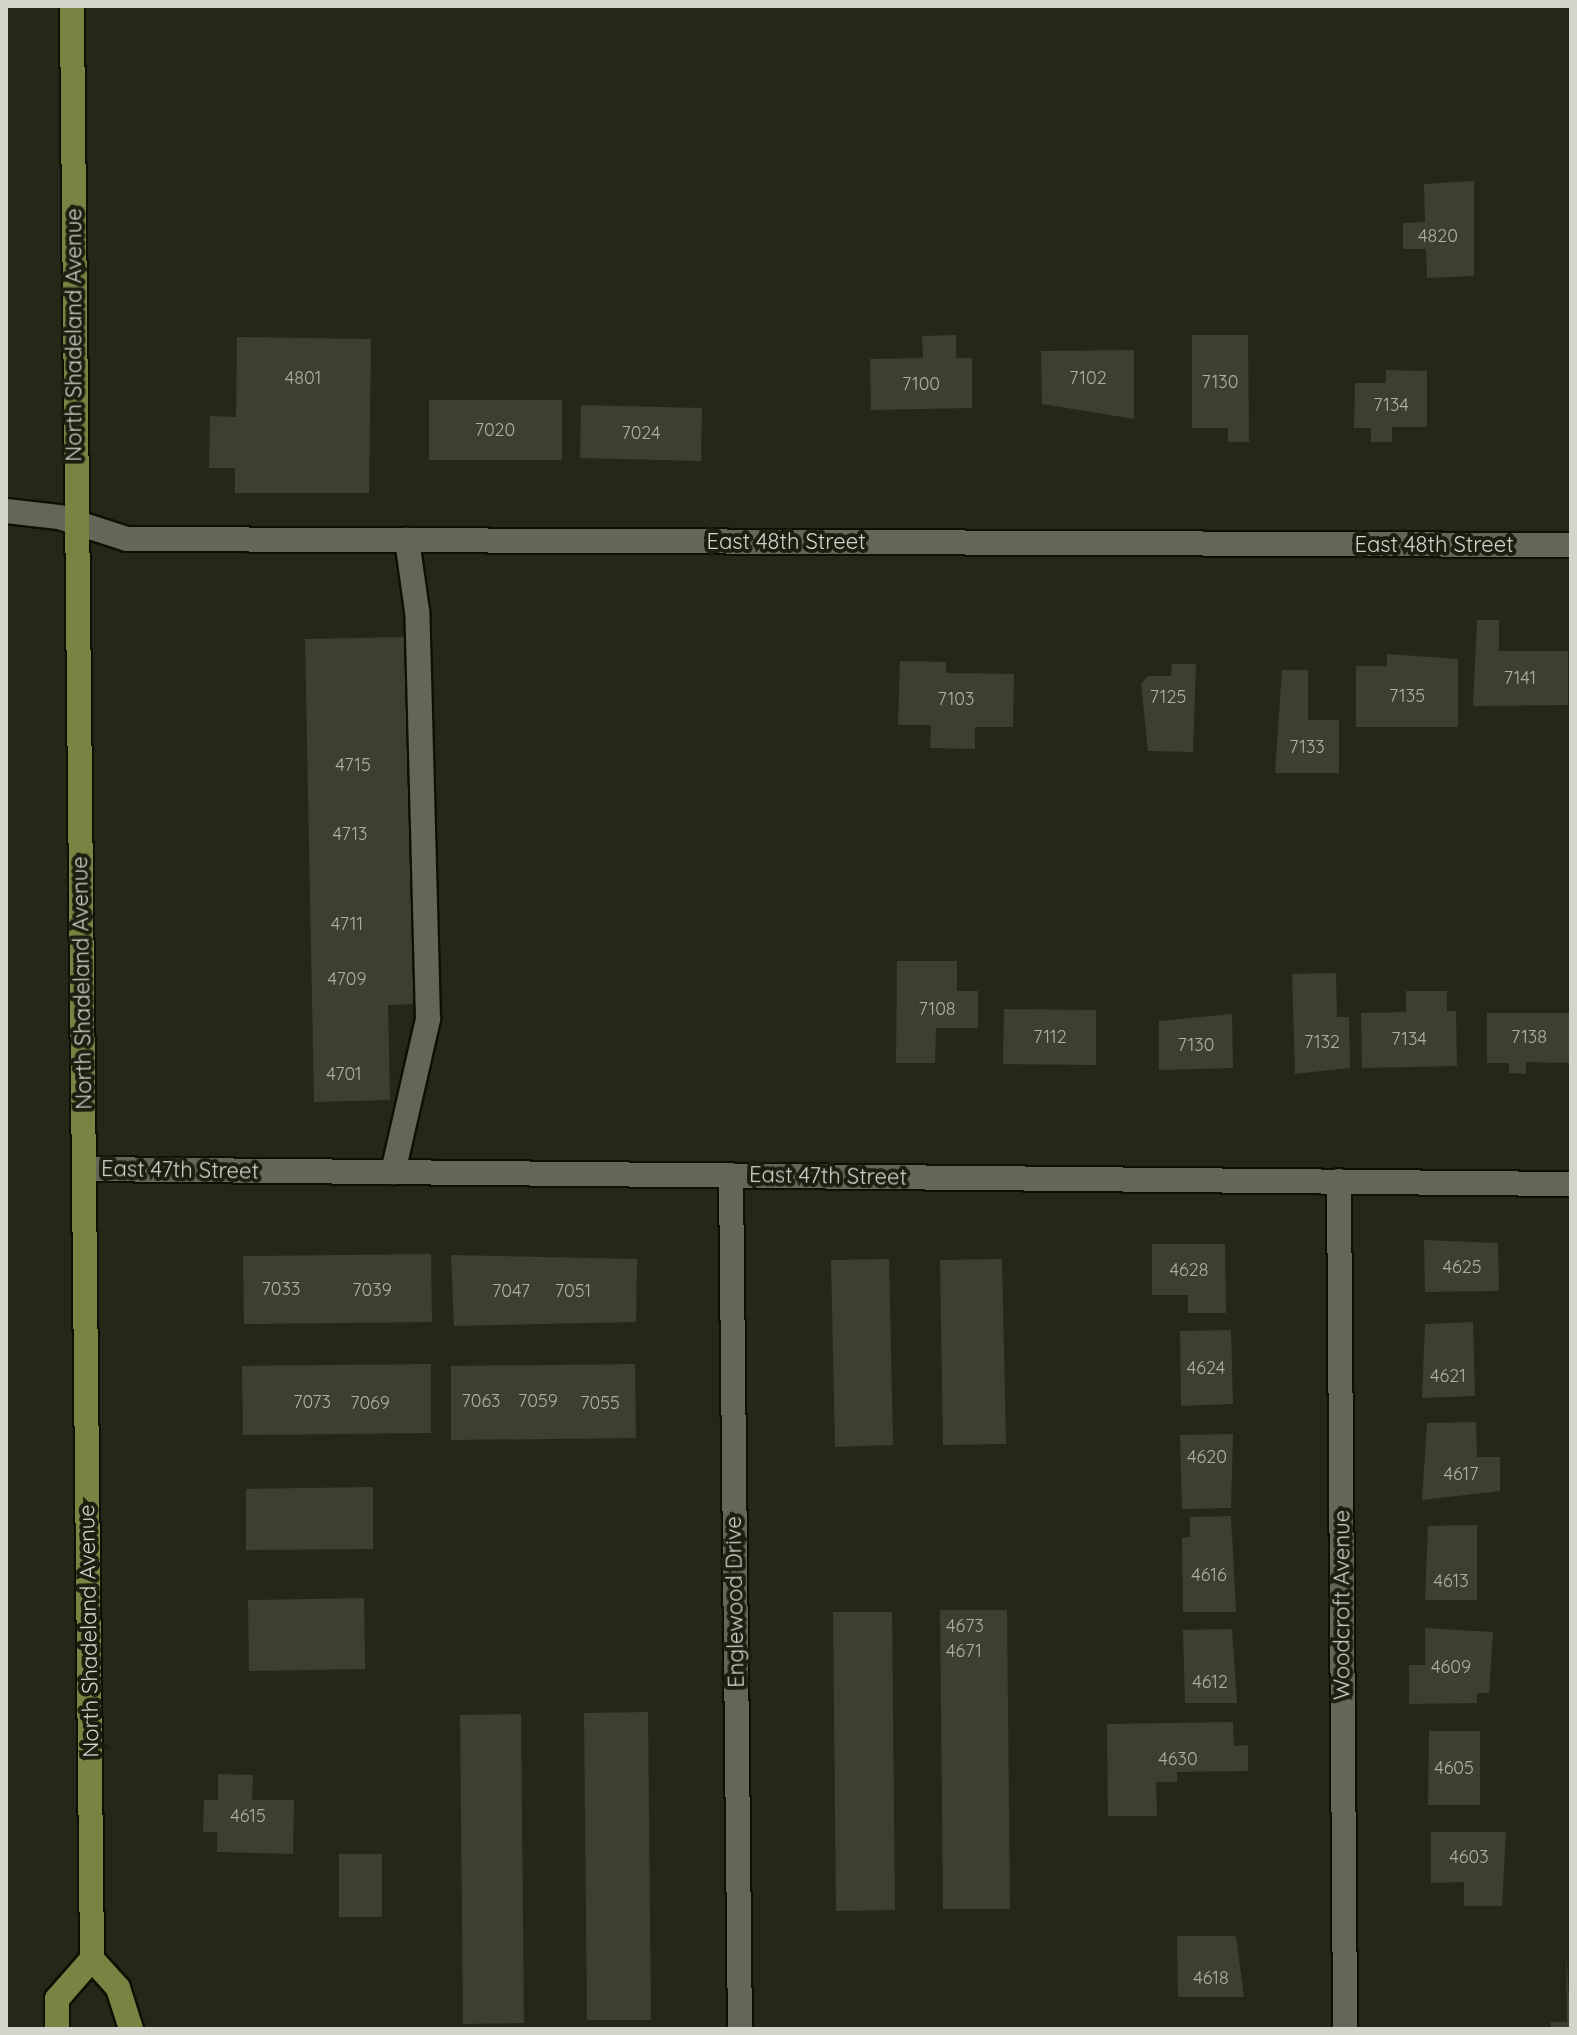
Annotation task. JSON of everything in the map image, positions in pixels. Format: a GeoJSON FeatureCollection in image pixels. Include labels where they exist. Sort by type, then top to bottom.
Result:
{"type":"FeatureCollection","features":[{"type":"Feature","properties":{"kind":"main road","name":"North Shadeland Avenue"},"geometry":{"type":"LineString","coordinates":[[72,6],[92,1959]]}},
{"type":"Feature","properties":{"kind":"main road"},"geometry":{"type":"LineString","coordinates":[[57,2029],[57,1999],[92,1959],[118,1988],[131,2029]]}},
{"type":"Feature","properties":{"kind":"street","name":"East 48th Street"},"geometry":{"type":"LineString","coordinates":[[6,511],[59,517],[76,527],[127,539],[1571,545]]}},
{"type":"Feature","properties":{"kind":"street"},"geometry":{"type":"LineString","coordinates":[[393,1172],[428,1019],[417,611],[407,540]]}},
{"type":"Feature","properties":{"kind":"street","name":"East 47th Street"},"geometry":{"type":"LineString","coordinates":[[85,1169],[1571,1184]]}},
{"type":"Feature","properties":{"kind":"street","name":"Englewood Drive"},"geometry":{"type":"LineString","coordinates":[[731,1175],[740,2029]]}},
{"type":"Feature","properties":{"kind":"street","name":"Woodcroft Avenue"},"geometry":{"type":"LineString","coordinates":[[1339,1181],[1345,2029]]}},
{"type":"Feature","properties":{"kind":"building"},"geometry":{"type":"Polygon","coordinates":[[[1474,181],[1474,276],[1427,278],[1426,249],[1403,249],[1403,223],[1425,222],[1424,184],[1474,181]]]}},
{"type":"Feature","properties":{"kind":"building"},"geometry":{"type":"Polygon","coordinates":[[[956,335],[956,358],[972,358],[972,408],[871,410],[870,359],[923,358],[922,336],[956,335]]]}},
{"type":"Feature","properties":{"kind":"building"},"geometry":{"type":"Polygon","coordinates":[[[1192,335],[1248,335],[1249,442],[1228,442],[1228,428],[1192,428],[1192,335]]]}},
{"type":"Feature","properties":{"kind":"building"},"geometry":{"type":"Polygon","coordinates":[[[237,337],[371,339],[369,493],[235,493],[235,468],[209,468],[210,416],[236,417],[237,337]]]}},
{"type":"Feature","properties":{"kind":"building"},"geometry":{"type":"Polygon","coordinates":[[[1134,350],[1134,419],[1042,404],[1041,351],[1134,350]]]}},
{"type":"Feature","properties":{"kind":"building"},"geometry":{"type":"Polygon","coordinates":[[[1386,370],[1427,371],[1427,427],[1392,427],[1392,442],[1371,442],[1371,428],[1354,428],[1355,383],[1386,383],[1386,370]]]}},
{"type":"Feature","properties":{"kind":"building"},"geometry":{"type":"Polygon","coordinates":[[[429,400],[562,400],[562,460],[429,460],[429,400]]]}},
{"type":"Feature","properties":{"kind":"building"},"geometry":{"type":"Polygon","coordinates":[[[581,405],[702,408],[701,461],[580,458],[581,405]]]}},
{"type":"Feature","properties":{"kind":"building"},"geometry":{"type":"Polygon","coordinates":[[[1477,620],[1499,620],[1499,651],[1568,651],[1568,705],[1473,706],[1477,620]]]}},
{"type":"Feature","properties":{"kind":"building"},"geometry":{"type":"Polygon","coordinates":[[[407,637],[414,1004],[388,1005],[390,1100],[314,1102],[305,639],[407,637]]]}},
{"type":"Feature","properties":{"kind":"building"},"geometry":{"type":"Polygon","coordinates":[[[1387,654],[1458,659],[1458,727],[1356,727],[1356,666],[1387,666],[1387,654]]]}},
{"type":"Feature","properties":{"kind":"building"},"geometry":{"type":"Polygon","coordinates":[[[900,661],[946,662],[946,673],[1014,674],[1013,727],[975,727],[975,749],[930,748],[931,725],[898,725],[900,661]]]}},
{"type":"Feature","properties":{"kind":"building"},"geometry":{"type":"Polygon","coordinates":[[[1172,664],[1196,664],[1193,752],[1148,751],[1141,684],[1148,676],[1171,676],[1172,664]]]}},
{"type":"Feature","properties":{"kind":"building"},"geometry":{"type":"Polygon","coordinates":[[[1282,670],[1308,670],[1308,720],[1339,720],[1339,773],[1275,773],[1282,670]]]}},
{"type":"Feature","properties":{"kind":"building"},"geometry":{"type":"Polygon","coordinates":[[[897,961],[957,961],[957,991],[978,991],[978,1028],[936,1028],[935,1063],[896,1063],[897,961]]]}},
{"type":"Feature","properties":{"kind":"building"},"geometry":{"type":"Polygon","coordinates":[[[1336,973],[1337,1017],[1349,1017],[1350,1068],[1295,1074],[1292,974],[1336,973]]]}},
{"type":"Feature","properties":{"kind":"building"},"geometry":{"type":"Polygon","coordinates":[[[1406,991],[1447,991],[1447,1011],[1456,1011],[1457,1066],[1362,1068],[1361,1013],[1406,1012],[1406,991]]]}},
{"type":"Feature","properties":{"kind":"building"},"geometry":{"type":"Polygon","coordinates":[[[1004,1009],[1096,1010],[1096,1065],[1003,1064],[1004,1009]]]}},
{"type":"Feature","properties":{"kind":"building"},"geometry":{"type":"Polygon","coordinates":[[[1487,1013],[1571,1013],[1571,1063],[1526,1062],[1526,1074],[1509,1073],[1509,1063],[1487,1063],[1487,1013]]]}},
{"type":"Feature","properties":{"kind":"building"},"geometry":{"type":"Polygon","coordinates":[[[1232,1014],[1233,1068],[1159,1070],[1159,1021],[1232,1014]]]}},
{"type":"Feature","properties":{"kind":"building"},"geometry":{"type":"Polygon","coordinates":[[[1424,1240],[1498,1243],[1499,1291],[1425,1292],[1424,1240]]]}},
{"type":"Feature","properties":{"kind":"building"},"geometry":{"type":"Polygon","coordinates":[[[1152,1244],[1225,1244],[1226,1313],[1188,1313],[1188,1295],[1152,1295],[1152,1244]]]}},
{"type":"Feature","properties":{"kind":"building"},"geometry":{"type":"Polygon","coordinates":[[[431,1254],[432,1322],[244,1324],[243,1256],[431,1254]]]}},
{"type":"Feature","properties":{"kind":"building"},"geometry":{"type":"Polygon","coordinates":[[[451,1255],[637,1259],[636,1322],[454,1326],[451,1255]]]}},
{"type":"Feature","properties":{"kind":"building"},"geometry":{"type":"Polygon","coordinates":[[[889,1259],[893,1445],[835,1447],[831,1260],[889,1259]]]}},
{"type":"Feature","properties":{"kind":"building"},"geometry":{"type":"Polygon","coordinates":[[[1002,1259],[1006,1444],[943,1445],[940,1260],[1002,1259]]]}},
{"type":"Feature","properties":{"kind":"building"},"geometry":{"type":"Polygon","coordinates":[[[1473,1322],[1475,1396],[1422,1398],[1425,1324],[1473,1322]]]}},
{"type":"Feature","properties":{"kind":"building"},"geometry":{"type":"Polygon","coordinates":[[[1231,1330],[1233,1404],[1181,1406],[1180,1331],[1231,1330]]]}},
{"type":"Feature","properties":{"kind":"building"},"geometry":{"type":"Polygon","coordinates":[[[431,1364],[431,1433],[243,1435],[242,1366],[431,1364]]]}},
{"type":"Feature","properties":{"kind":"building"},"geometry":{"type":"Polygon","coordinates":[[[635,1364],[636,1438],[451,1440],[451,1366],[635,1364]]]}},
{"type":"Feature","properties":{"kind":"building"},"geometry":{"type":"Polygon","coordinates":[[[1476,1422],[1477,1457],[1500,1457],[1500,1491],[1422,1500],[1427,1423],[1476,1422]]]}},
{"type":"Feature","properties":{"kind":"building"},"geometry":{"type":"Polygon","coordinates":[[[1233,1434],[1231,1508],[1182,1509],[1180,1435],[1233,1434]]]}},
{"type":"Feature","properties":{"kind":"building"},"geometry":{"type":"Polygon","coordinates":[[[373,1487],[373,1549],[246,1550],[246,1489],[373,1487]]]}},
{"type":"Feature","properties":{"kind":"building"},"geometry":{"type":"Polygon","coordinates":[[[1231,1516],[1236,1612],[1183,1612],[1182,1538],[1190,1537],[1190,1517],[1231,1516]]]}},
{"type":"Feature","properties":{"kind":"building"},"geometry":{"type":"Polygon","coordinates":[[[1477,1525],[1477,1600],[1425,1600],[1428,1526],[1477,1525]]]}},
{"type":"Feature","properties":{"kind":"building"},"geometry":{"type":"Polygon","coordinates":[[[364,1598],[365,1669],[249,1671],[248,1600],[364,1598]]]}},
{"type":"Feature","properties":{"kind":"building"},"geometry":{"type":"Polygon","coordinates":[[[940,1610],[1007,1610],[1010,1909],[943,1909],[940,1610]]]}},
{"type":"Feature","properties":{"kind":"building"},"geometry":{"type":"Polygon","coordinates":[[[833,1612],[892,1612],[895,1910],[836,1911],[833,1612]]]}},
{"type":"Feature","properties":{"kind":"building"},"geometry":{"type":"Polygon","coordinates":[[[1425,1628],[1493,1632],[1489,1693],[1477,1693],[1477,1703],[1409,1704],[1409,1665],[1425,1665],[1425,1628]]]}},
{"type":"Feature","properties":{"kind":"building"},"geometry":{"type":"Polygon","coordinates":[[[1232,1629],[1237,1703],[1185,1703],[1183,1630],[1232,1629]]]}},
{"type":"Feature","properties":{"kind":"building"},"geometry":{"type":"Polygon","coordinates":[[[648,1712],[651,2020],[587,2020],[584,1713],[648,1712]]]}},
{"type":"Feature","properties":{"kind":"building"},"geometry":{"type":"Polygon","coordinates":[[[521,1714],[524,2023],[463,2024],[460,1715],[521,1714]]]}},
{"type":"Feature","properties":{"kind":"building"},"geometry":{"type":"Polygon","coordinates":[[[1233,1722],[1234,1746],[1248,1745],[1248,1771],[1177,1772],[1177,1782],[1156,1782],[1157,1816],[1108,1816],[1107,1724],[1233,1722]]]}},
{"type":"Feature","properties":{"kind":"building"},"geometry":{"type":"Polygon","coordinates":[[[1429,1731],[1480,1731],[1480,1805],[1428,1805],[1429,1731]]]}},
{"type":"Feature","properties":{"kind":"building"},"geometry":{"type":"Polygon","coordinates":[[[218,1774],[253,1775],[252,1800],[294,1800],[293,1854],[217,1852],[217,1832],[203,1832],[204,1800],[218,1800],[218,1774]]]}},
{"type":"Feature","properties":{"kind":"building"},"geometry":{"type":"Polygon","coordinates":[[[1431,1832],[1506,1832],[1502,1906],[1464,1906],[1464,1882],[1431,1883],[1431,1832]]]}},
{"type":"Feature","properties":{"kind":"building"},"geometry":{"type":"Polygon","coordinates":[[[339,1854],[382,1854],[382,1917],[339,1917],[339,1854]]]}},
{"type":"Feature","properties":{"kind":"building"},"geometry":{"type":"Polygon","coordinates":[[[1177,1936],[1236,1936],[1244,1997],[1178,1997],[1177,1936]]]}},
{"type":"Feature","properties":{"kind":"building"},"geometry":{"type":"Polygon","coordinates":[[[1566,1951],[1571,2029],[1551,2029],[1551,2022],[1567,2022],[1566,1951]]]}}]}
